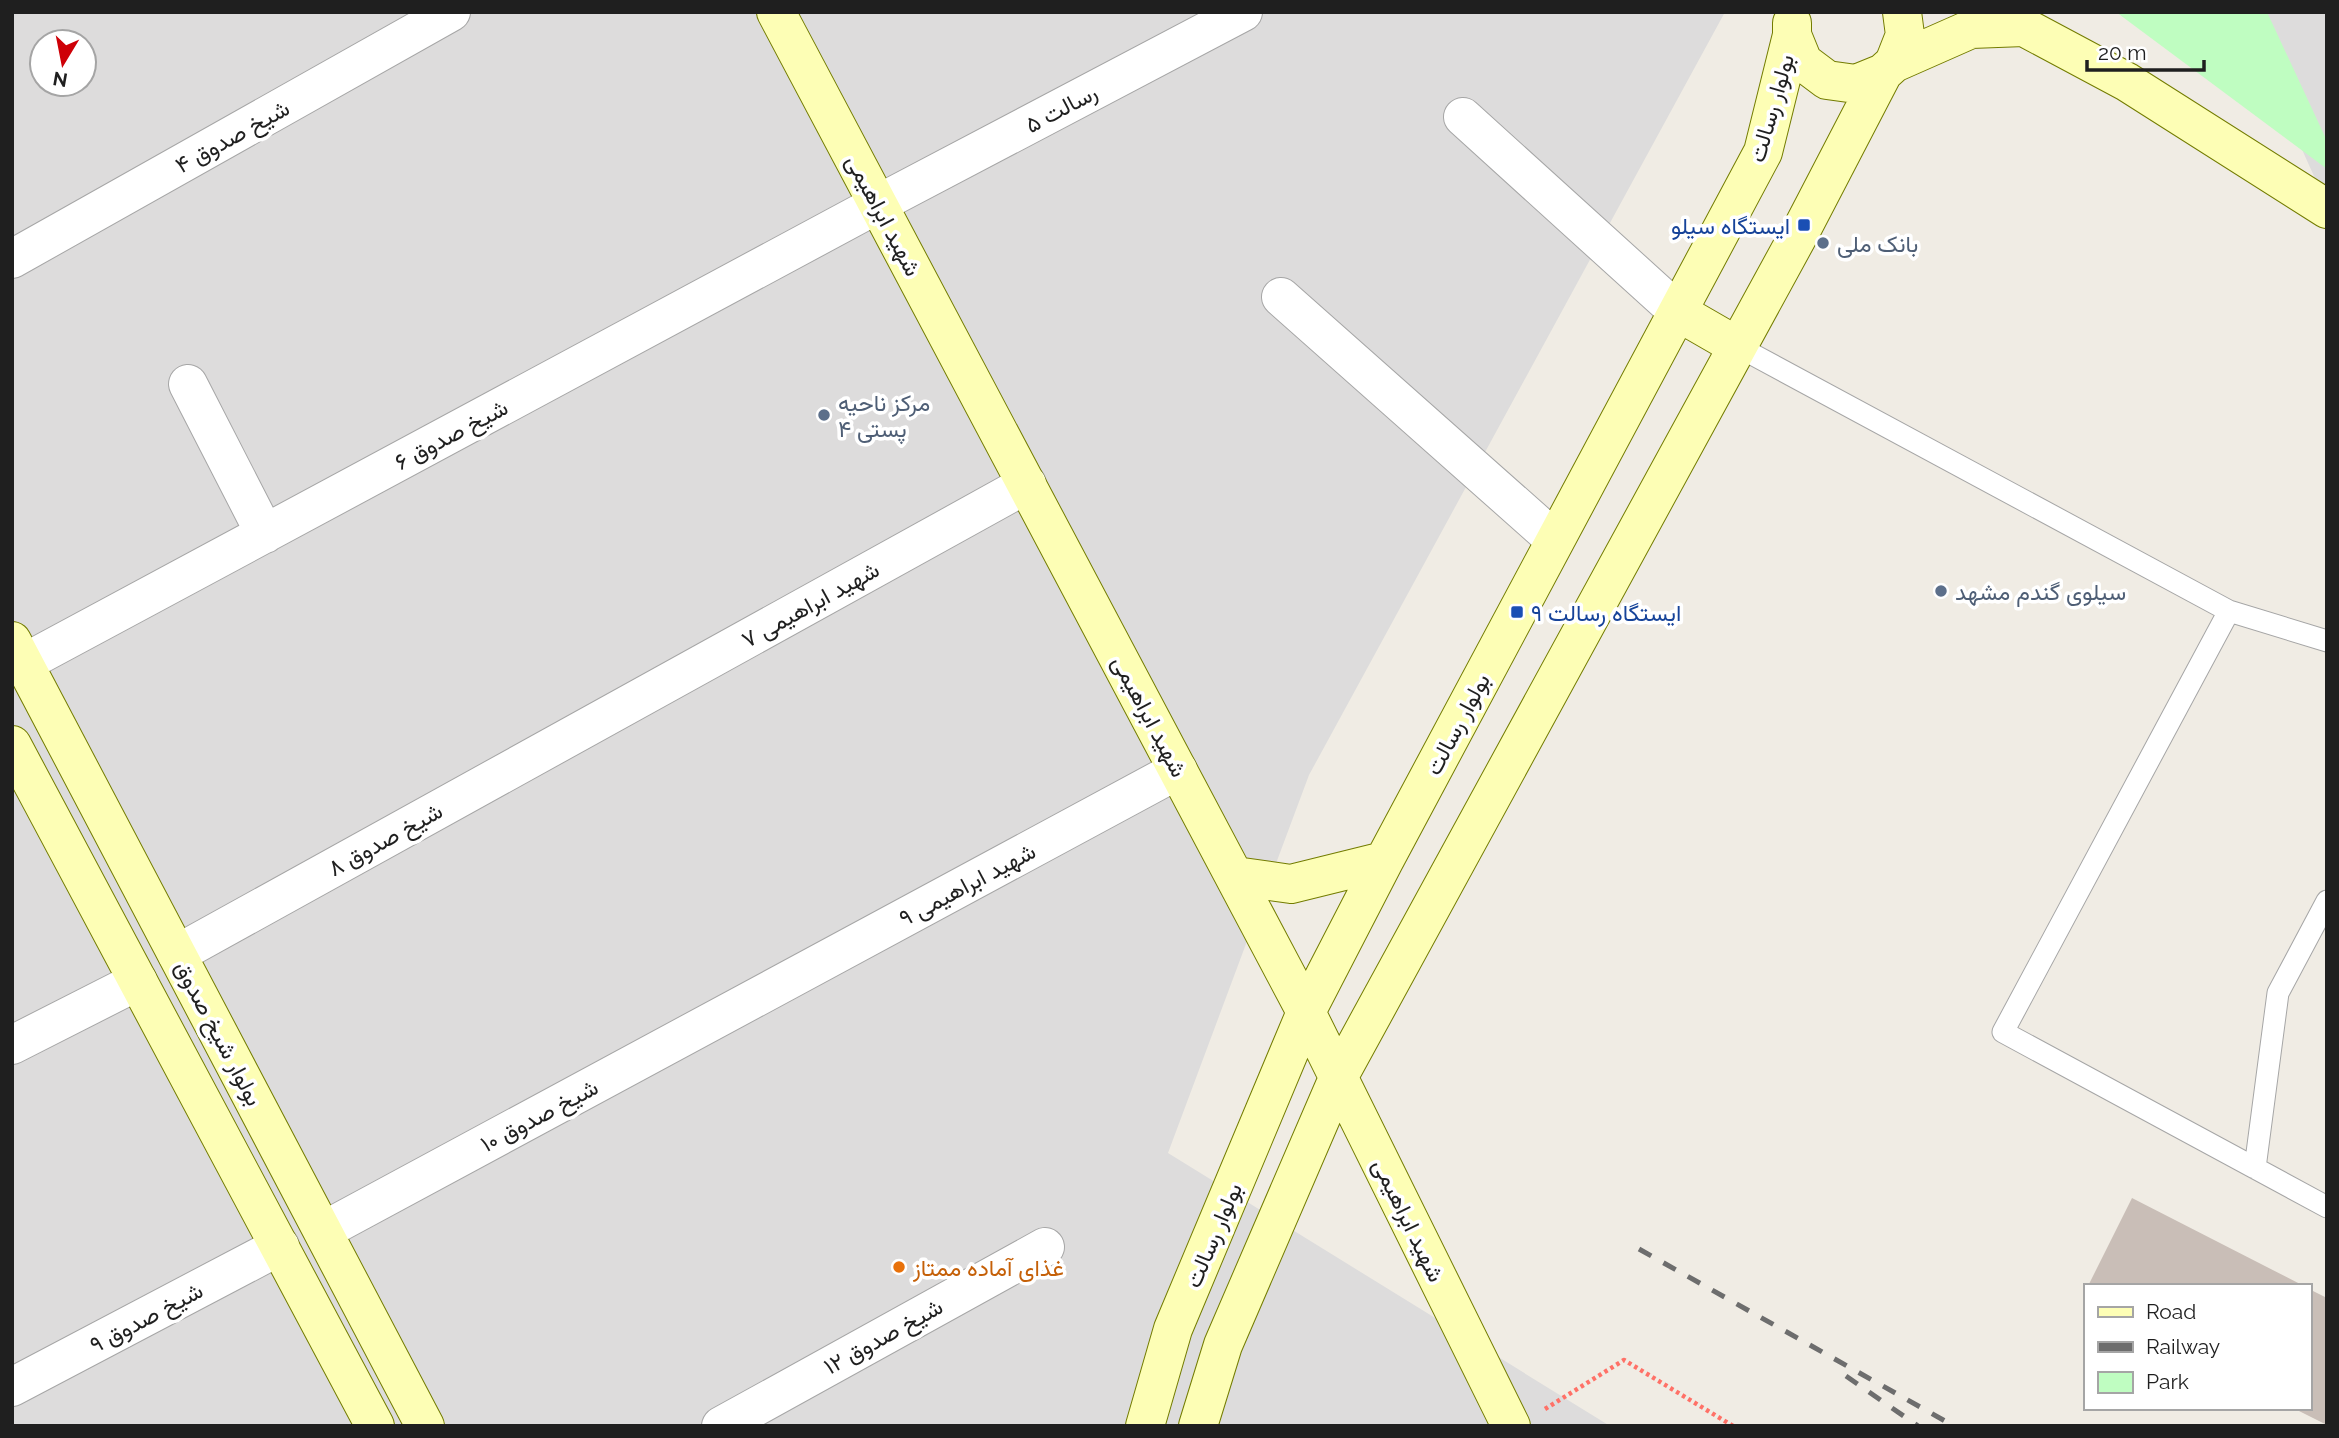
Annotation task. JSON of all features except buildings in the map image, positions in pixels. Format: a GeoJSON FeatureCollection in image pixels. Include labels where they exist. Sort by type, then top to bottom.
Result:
{"type":"FeatureCollection","features":[{"type":"Feature","properties":{"kind":"main road","name":"شهید ابراهیمی"},"geometry":{"type":"LineString","coordinates":[[776,12],[1339,1076],[1524,1419]]}},
{"type":"Feature","properties":{"kind":"main road"},"geometry":{"type":"LineString","coordinates":[[1198,1426],[1223,1345],[1339,1076],[1905,36],[1902,12]]}},
{"type":"Feature","properties":{"kind":"main road"},"geometry":{"type":"LineString","coordinates":[[1793,24],[1803,62],[1827,80],[1856,84],[1971,29],[2024,27],[2127,82],[2327,209]]}},
{"type":"Feature","properties":{"kind":"main road","name":"بولوار رسالت"},"geometry":{"type":"LineString","coordinates":[[1145,1426],[1173,1329],[1306,1012],[1763,152],[1793,24]]}},
{"type":"Feature","properties":{"kind":"main road"},"geometry":{"type":"LineString","coordinates":[[1678,312],[1738,346]]}},
{"type":"Feature","properties":{"kind":"main road","name":"بولوار شیخ صدوق"},"geometry":{"type":"LineString","coordinates":[[18,652],[425,1426]]}},
{"type":"Feature","properties":{"kind":"main road","name":"بولوار شیخ صدوق"},"geometry":{"type":"LineString","coordinates":[[12,746],[375,1426]]}},
{"type":"Feature","properties":{"kind":"main road"},"geometry":{"type":"LineString","coordinates":[[1235,876],[1291,884],[1384,861]]}},
{"type":"Feature","properties":{"kind":"street","name":"شیخ صدوق ۴"},"geometry":{"type":"LineString","coordinates":[[12,259],[451,12]]}},
{"type":"Feature","properties":{"kind":"street","name":"رسالت ۵"},"geometry":{"type":"LineString","coordinates":[[878,204],[1243,12]]}},
{"type":"Feature","properties":{"kind":"street"},"geometry":{"type":"LineString","coordinates":[[1463,117],[1678,312]]}},
{"type":"Feature","properties":{"kind":"street","name":"شیخ صدوق ۶"},"geometry":{"type":"LineString","coordinates":[[18,652],[265,534],[878,204]]}},
{"type":"Feature","properties":{"kind":"street"},"geometry":{"type":"LineString","coordinates":[[1281,297],[1555,540]]}},
{"type":"Feature","properties":{"kind":"street"},"geometry":{"type":"LineString","coordinates":[[188,384],[265,534]]}},
{"type":"Feature","properties":{"kind":"street","name":"شهید ابراهیمی ۷"},"geometry":{"type":"LineString","coordinates":[[594,725],[1027,484]]}},
{"type":"Feature","properties":{"kind":"street","name":"شیخ صدوق ۸"},"geometry":{"type":"LineString","coordinates":[[177,954],[594,725]]}},
{"type":"Feature","properties":{"kind":"street","name":"شهید ابراهیمی ۹"},"geometry":{"type":"LineString","coordinates":[[755,999],[1178,770]]}},
{"type":"Feature","properties":{"kind":"street"},"geometry":{"type":"LineString","coordinates":[[12,1045],[138,981]]}},
{"type":"Feature","properties":{"kind":"street","name":"شیخ صدوق ۱۰"},"geometry":{"type":"LineString","coordinates":[[323,1231],[755,999]]}},
{"type":"Feature","properties":{"kind":"street","name":"شیخ صدوق ۹"},"geometry":{"type":"LineString","coordinates":[[12,1387],[280,1246]]}},
{"type":"Feature","properties":{"kind":"street","name":"شیخ صدوق ۱۲"},"geometry":{"type":"LineString","coordinates":[[721,1426],[1045,1247]]}},
{"type":"Feature","properties":{"kind":"lane"},"geometry":{"type":"LineString","coordinates":[[1738,346],[2229,611],[2327,641]]}},
{"type":"Feature","properties":{"kind":"lane"},"geometry":{"type":"LineString","coordinates":[[2229,611],[2003,1032],[2327,1207]]}},
{"type":"Feature","properties":{"kind":"lane"},"geometry":{"type":"LineString","coordinates":[[2255,1168],[2278,993],[2327,901]]}},
{"type":"Feature","properties":{"kind":"path"},"geometry":{"type":"LineString","coordinates":[[1524,1419],[1624,1360],[1732,1426]]}},
{"type":"Feature","properties":{"kind":"shaded area"},"geometry":{"type":"Polygon","coordinates":[[[12,12],[1725,12],[1309,775],[1168,1153],[1610,1426],[12,1426],[12,12]]]}},
{"type":"Feature","properties":{"kind":"shaded area"},"geometry":{"type":"Polygon","coordinates":[[[2240,12],[2327,12],[2327,205],[2240,12]]]}},
{"type":"Feature","properties":{"kind":"green space"},"geometry":{"type":"Polygon","coordinates":[[[2116,12],[2267,12],[2327,141],[2327,169],[2116,12]]]}},
{"type":"Feature","properties":{"kind":"railway"},"geometry":{"type":"LineString","coordinates":[[1639,1249],[1954,1426]]}},
{"type":"Feature","properties":{"kind":"railway"},"geometry":{"type":"LineString","coordinates":[[1846,1376],[1918,1426]]}},
{"type":"Feature","properties":{"kind":"place","name":"ایستگاه سیلو"},"geometry":{"type":"Point","coordinates":[1804,225]}},
{"type":"Feature","properties":{"kind":"place","name":"بانک ملی"},"geometry":{"type":"Point","coordinates":[1823,243]}},
{"type":"Feature","properties":{"kind":"place","name":"مرکز ناحیه پستی ۴"},"geometry":{"type":"Point","coordinates":[824,415]}},
{"type":"Feature","properties":{"kind":"place","name":"سیلوی گندم مشهد"},"geometry":{"type":"Point","coordinates":[1941,591]}},
{"type":"Feature","properties":{"kind":"place","name":"ایستگاه رسالت ۹"},"geometry":{"type":"Point","coordinates":[1517,612]}},
{"type":"Feature","properties":{"kind":"place","name":"غذای آماده ممتاز"},"geometry":{"type":"Point","coordinates":[899,1267]}}]}
